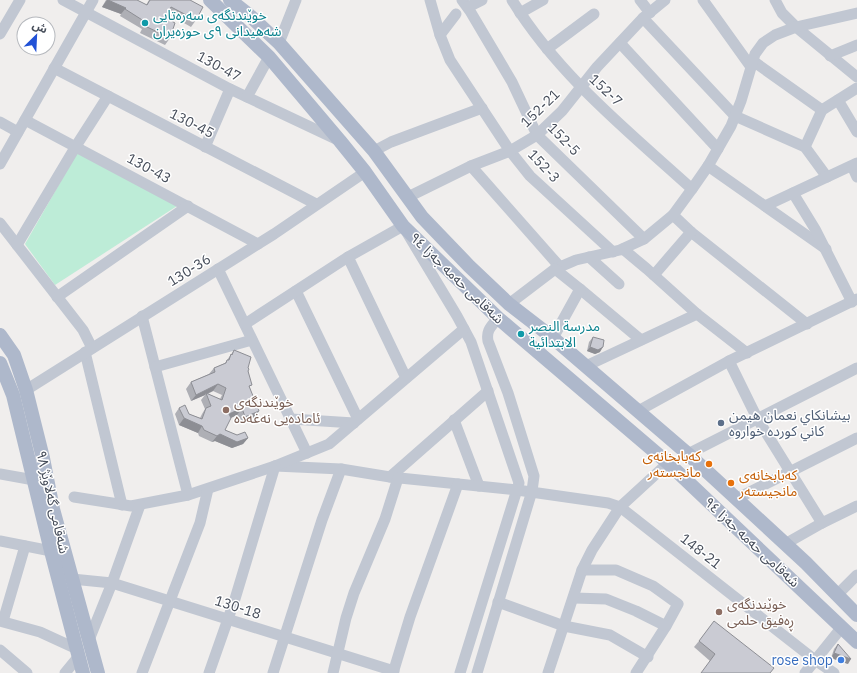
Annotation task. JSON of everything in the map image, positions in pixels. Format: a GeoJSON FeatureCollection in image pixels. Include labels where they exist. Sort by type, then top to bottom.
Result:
{"type":"FeatureCollection","features":[{"type":"Feature","properties":{"kind":"main road","name":"شەقامی حەمە جەزا ٩٤"},"geometry":{"type":"LineString","coordinates":[[210,0],[269,57],[365,172],[403,226],[498,318],[668,463],[857,642]]}},
{"type":"Feature","properties":{"kind":"main road","name":"شەقامی حەمە جەزا ٩٤"},"geometry":{"type":"LineString","coordinates":[[230,0],[249,15],[279,43],[374,151],[422,217],[469,266],[509,304],[553,338],[688,454],[806,563],[857,615]]}},
{"type":"Feature","properties":{"kind":"main road","name":"شەقامی گەلاوێژ ٩٨"},"geometry":{"type":"LineString","coordinates":[[0,336],[14,355],[26,390],[36,459],[34,480],[83,673]]}},
{"type":"Feature","properties":{"kind":"main road","name":"شەقامی گەلاوێژ ٩٨"},"geometry":{"type":"LineString","coordinates":[[0,364],[53,509],[98,673]]}},
{"type":"Feature","properties":{"kind":"main road"},"geometry":{"type":"LineString","coordinates":[[602,407],[616,392]]}},
{"type":"Feature","properties":{"kind":"street"},"geometry":{"type":"LineString","coordinates":[[0,34],[20,0]]}},
{"type":"Feature","properties":{"kind":"street","name":"130-47"},"geometry":{"type":"LineString","coordinates":[[63,0],[230,89],[340,141]]}},
{"type":"Feature","properties":{"kind":"street"},"geometry":{"type":"LineString","coordinates":[[0,164],[93,0]]}},
{"type":"Feature","properties":{"kind":"street"},"geometry":{"type":"LineString","coordinates":[[279,43],[296,0]]}},
{"type":"Feature","properties":{"kind":"street","name":"152-3"},"geometry":{"type":"LineString","coordinates":[[430,0],[440,35],[450,60],[510,151],[530,176],[618,250],[654,275],[697,314],[747,353]]}},
{"type":"Feature","properties":{"kind":"street"},"geometry":{"type":"LineString","coordinates":[[465,4],[482,0]]}},
{"type":"Feature","properties":{"kind":"street","name":"152-7"},"geometry":{"type":"LineString","coordinates":[[512,0],[547,49],[581,88],[692,189]]}},
{"type":"Feature","properties":{"kind":"street"},"geometry":{"type":"LineString","coordinates":[[520,13],[543,0]]}},
{"type":"Feature","properties":{"kind":"street"},"geometry":{"type":"LineString","coordinates":[[640,0],[647,15],[734,116],[805,147],[828,177]]}},
{"type":"Feature","properties":{"kind":"street","name":"152-21"},"geometry":{"type":"LineString","coordinates":[[408,197],[471,166],[510,151],[537,135],[562,111],[597,67],[647,15],[665,0]]}},
{"type":"Feature","properties":{"kind":"street"},"geometry":{"type":"LineString","coordinates":[[703,0],[752,64],[822,110]]}},
{"type":"Feature","properties":{"kind":"street"},"geometry":{"type":"LineString","coordinates":[[775,0],[782,13],[796,27],[857,77]]}},
{"type":"Feature","properties":{"kind":"street","name":"152-5"},"geometry":{"type":"LineString","coordinates":[[465,4],[512,82],[537,135],[644,239]]}},
{"type":"Feature","properties":{"kind":"street"},"geometry":{"type":"LineString","coordinates":[[509,304],[558,268],[576,260],[618,250],[644,239],[673,215],[708,166],[718,149],[734,116],[755,54],[763,43],[775,34],[796,27],[857,13]]}},
{"type":"Feature","properties":{"kind":"street"},"geometry":{"type":"LineString","coordinates":[[440,35],[456,14]]}},
{"type":"Feature","properties":{"kind":"street"},"geometry":{"type":"LineString","coordinates":[[547,49],[594,14]]}},
{"type":"Feature","properties":{"kind":"street"},"geometry":{"type":"LineString","coordinates":[[620,43],[718,149]]}},
{"type":"Feature","properties":{"kind":"street"},"geometry":{"type":"LineString","coordinates":[[830,56],[857,45]]}},
{"type":"Feature","properties":{"kind":"street"},"geometry":{"type":"LineString","coordinates":[[247,97],[269,57]]}},
{"type":"Feature","properties":{"kind":"street","name":"130-45"},"geometry":{"type":"LineString","coordinates":[[54,68],[316,204]]}},
{"type":"Feature","properties":{"kind":"street"},"geometry":{"type":"LineString","coordinates":[[805,147],[822,110],[857,88]]}},
{"type":"Feature","properties":{"kind":"street"},"geometry":{"type":"LineString","coordinates":[[205,147],[230,89]]}},
{"type":"Feature","properties":{"kind":"street"},"geometry":{"type":"LineString","coordinates":[[17,245],[76,146],[108,96]]}},
{"type":"Feature","properties":{"kind":"street"},"geometry":{"type":"LineString","coordinates":[[838,100],[857,132]]}},
{"type":"Feature","properties":{"kind":"street"},"geometry":{"type":"LineString","coordinates":[[374,151],[391,142],[482,108]]}},
{"type":"Feature","properties":{"kind":"street","name":"130-43"},"geometry":{"type":"LineString","coordinates":[[25,120],[258,244]]}},
{"type":"Feature","properties":{"kind":"street"},"geometry":{"type":"LineString","coordinates":[[0,122],[18,132]]}},
{"type":"Feature","properties":{"kind":"street"},"geometry":{"type":"LineString","coordinates":[[765,206],[854,164],[857,176]]}},
{"type":"Feature","properties":{"kind":"street"},"geometry":{"type":"LineString","coordinates":[[471,166],[558,268],[580,289],[641,340]]}},
{"type":"Feature","properties":{"kind":"street"},"geometry":{"type":"LineString","coordinates":[[708,166],[826,249]]}},
{"type":"Feature","properties":{"kind":"street","name":"130-36"},"geometry":{"type":"LineString","coordinates":[[26,390],[258,244],[365,172]]}},
{"type":"Feature","properties":{"kind":"street"},"geometry":{"type":"LineString","coordinates":[[638,412],[728,361],[855,301],[793,193]]}},
{"type":"Feature","properties":{"kind":"street"},"geometry":{"type":"LineString","coordinates":[[57,297],[188,206]]}},
{"type":"Feature","properties":{"kind":"street"},"geometry":{"type":"LineString","coordinates":[[673,215],[691,232],[807,324]]}},
{"type":"Feature","properties":{"kind":"street"},"geometry":{"type":"LineString","coordinates":[[0,223],[83,330],[122,505]]}},
{"type":"Feature","properties":{"kind":"street"},"geometry":{"type":"LineString","coordinates":[[245,324],[348,257],[403,226],[471,342],[519,483],[460,673]]}},
{"type":"Feature","properties":{"kind":"street"},"geometry":{"type":"LineString","coordinates":[[654,275],[691,232]]}},
{"type":"Feature","properties":{"kind":"street"},"geometry":{"type":"LineString","coordinates":[[348,257],[406,378]]}},
{"type":"Feature","properties":{"kind":"street"},"geometry":{"type":"LineString","coordinates":[[589,257],[619,284]]}},
{"type":"Feature","properties":{"kind":"street"},"geometry":{"type":"LineString","coordinates":[[218,269],[307,453]]}},
{"type":"Feature","properties":{"kind":"street"},"geometry":{"type":"LineString","coordinates":[[553,338],[580,289]]}},
{"type":"Feature","properties":{"kind":"street"},"geometry":{"type":"LineString","coordinates":[[296,291],[356,421]]}},
{"type":"Feature","properties":{"kind":"street"},"geometry":{"type":"LineString","coordinates":[[586,366],[697,314]]}},
{"type":"Feature","properties":{"kind":"street"},"geometry":{"type":"LineString","coordinates":[[142,316],[188,495]]}},
{"type":"Feature","properties":{"kind":"street"},"geometry":{"type":"LineString","coordinates":[[477,673],[532,491],[534,476],[508,393],[488,341],[487,334],[492,324],[498,318]]}},
{"type":"Feature","properties":{"kind":"street"},"geometry":{"type":"LineString","coordinates":[[74,497],[122,505],[140,505],[188,495],[208,489],[275,466],[329,444],[464,329]]}},
{"type":"Feature","properties":{"kind":"street"},"geometry":{"type":"LineString","coordinates":[[155,367],[252,340]]}},
{"type":"Feature","properties":{"kind":"street"},"geometry":{"type":"LineString","coordinates":[[728,361],[757,418],[822,523]]}},
{"type":"Feature","properties":{"kind":"street"},"geometry":{"type":"LineString","coordinates":[[688,454],[857,368]]}},
{"type":"Feature","properties":{"kind":"street"},"geometry":{"type":"LineString","coordinates":[[333,673],[346,618],[354,593],[385,519],[394,478],[454,420],[488,391]]}},
{"type":"Feature","properties":{"kind":"street"},"geometry":{"type":"LineString","coordinates":[[290,419],[356,421]]}},
{"type":"Feature","properties":{"kind":"street"},"geometry":{"type":"LineString","coordinates":[[454,420],[479,486]]}},
{"type":"Feature","properties":{"kind":"street"},"geometry":{"type":"LineString","coordinates":[[736,499],[857,438]]}},
{"type":"Feature","properties":{"kind":"street"},"geometry":{"type":"LineString","coordinates":[[548,673],[582,570],[592,550],[620,506],[668,463]]}},
{"type":"Feature","properties":{"kind":"street"},"geometry":{"type":"LineString","coordinates":[[209,673],[229,619],[275,466]]}},
{"type":"Feature","properties":{"kind":"street","name":"148-21"},"geometry":{"type":"LineString","coordinates":[[275,466],[341,469],[394,478],[532,491],[620,506],[815,660],[834,673]]}},
{"type":"Feature","properties":{"kind":"street"},"geometry":{"type":"LineString","coordinates":[[273,673],[322,520],[341,469]]}},
{"type":"Feature","properties":{"kind":"street"},"geometry":{"type":"LineString","coordinates":[[0,474],[34,480]]}},
{"type":"Feature","properties":{"kind":"street"},"geometry":{"type":"LineString","coordinates":[[394,672],[410,617],[458,484]]}},
{"type":"Feature","properties":{"kind":"street"},"geometry":{"type":"LineString","coordinates":[[142,673],[200,522],[208,489]]}},
{"type":"Feature","properties":{"kind":"street"},"geometry":{"type":"LineString","coordinates":[[89,640],[112,584],[140,505]]}},
{"type":"Feature","properties":{"kind":"street"},"geometry":{"type":"LineString","coordinates":[[785,544],[822,523],[857,506]]}},
{"type":"Feature","properties":{"kind":"street"},"geometry":{"type":"LineString","coordinates":[[0,541],[51,551]]}},
{"type":"Feature","properties":{"kind":"street"},"geometry":{"type":"LineString","coordinates":[[25,546],[1,621],[40,632],[78,653],[65,673]]}},
{"type":"Feature","properties":{"kind":"street"},"geometry":{"type":"LineString","coordinates":[[582,570],[616,570],[653,586],[678,604],[648,656],[636,673]]}},
{"type":"Feature","properties":{"kind":"street"},"geometry":{"type":"LineString","coordinates":[[837,595],[857,575]]}},
{"type":"Feature","properties":{"kind":"street","name":"130-18"},"geometry":{"type":"LineString","coordinates":[[72,579],[112,584],[169,600],[394,672]]}},
{"type":"Feature","properties":{"kind":"street"},"geometry":{"type":"LineString","coordinates":[[574,598],[606,599],[636,611],[666,626]]}},
{"type":"Feature","properties":{"kind":"street"},"geometry":{"type":"LineString","coordinates":[[498,602],[564,626],[610,635],[648,656]]}},
{"type":"Feature","properties":{"kind":"street"},"geometry":{"type":"LineString","coordinates":[[806,673],[842,627]]}},
{"type":"Feature","properties":{"kind":"street"},"geometry":{"type":"LineString","coordinates":[[0,650],[27,673]]}},
{"type":"Feature","properties":{"kind":"green space"},"geometry":{"type":"Polygon","coordinates":[[[77,153],[177,206],[55,285],[25,244],[77,153]]]}},
{"type":"Feature","properties":{"kind":"building"},"geometry":{"type":"Polygon","coordinates":[[[108,0],[137,0],[147,5],[150,0],[190,0],[203,7],[196,20],[171,7],[166,18],[175,23],[170,38],[145,26],[147,23],[125,9],[126,8],[108,0]]]}},
{"type":"Feature","properties":{"kind":"building"},"geometry":{"type":"Polygon","coordinates":[[[593,337],[604,340],[603,347],[598,350],[590,347],[593,337]]]}},
{"type":"Feature","properties":{"kind":"building"},"geometry":{"type":"Polygon","coordinates":[[[234,350],[251,357],[248,371],[252,385],[249,386],[259,411],[245,417],[242,408],[229,414],[231,418],[225,430],[237,435],[245,432],[248,438],[237,442],[220,434],[217,436],[204,430],[202,426],[184,418],[179,408],[185,405],[189,414],[202,419],[206,408],[211,406],[206,393],[222,400],[226,388],[218,384],[196,395],[191,382],[215,372],[214,368],[226,363],[234,350]]]}},
{"type":"Feature","properties":{"kind":"building"},"geometry":{"type":"Polygon","coordinates":[[[714,621],[774,668],[770,673],[701,673],[715,654],[699,641],[714,621]]]}},
{"type":"Feature","properties":{"kind":"building"},"geometry":{"type":"Polygon","coordinates":[[[838,644],[851,659],[834,653],[838,644]]]}},
{"type":"Feature","properties":{"kind":"place","name":"خوێندنگەی سەرەتایی شەهیدانی ٩ی حوزەیران"},"geometry":{"type":"Point","coordinates":[145,23]}},
{"type":"Feature","properties":{"kind":"place","name":"مدرسة النصر الابتدائية"},"geometry":{"type":"Point","coordinates":[521,334]}},
{"type":"Feature","properties":{"kind":"place","name":"خوێندنگەی ئامادەیی نەغەدە"},"geometry":{"type":"Point","coordinates":[226,410]}},
{"type":"Feature","properties":{"kind":"place","name":"بيشانكاي نعمان هيمن كاني كورده خواروه"},"geometry":{"type":"Point","coordinates":[721,423]}},
{"type":"Feature","properties":{"kind":"place","name":"کەبابخانەی مانجستەر"},"geometry":{"type":"Point","coordinates":[709,464]}},
{"type":"Feature","properties":{"kind":"place","name":"كەبابخانەی مانجیستەر"},"geometry":{"type":"Point","coordinates":[731,483]}},
{"type":"Feature","properties":{"kind":"place","name":"خوێندنگەی ڕەفیق حلمی"},"geometry":{"type":"Point","coordinates":[719,612]}},
{"type":"Feature","properties":{"kind":"place","name":"rose shop"},"geometry":{"type":"Point","coordinates":[841,660]}}]}
